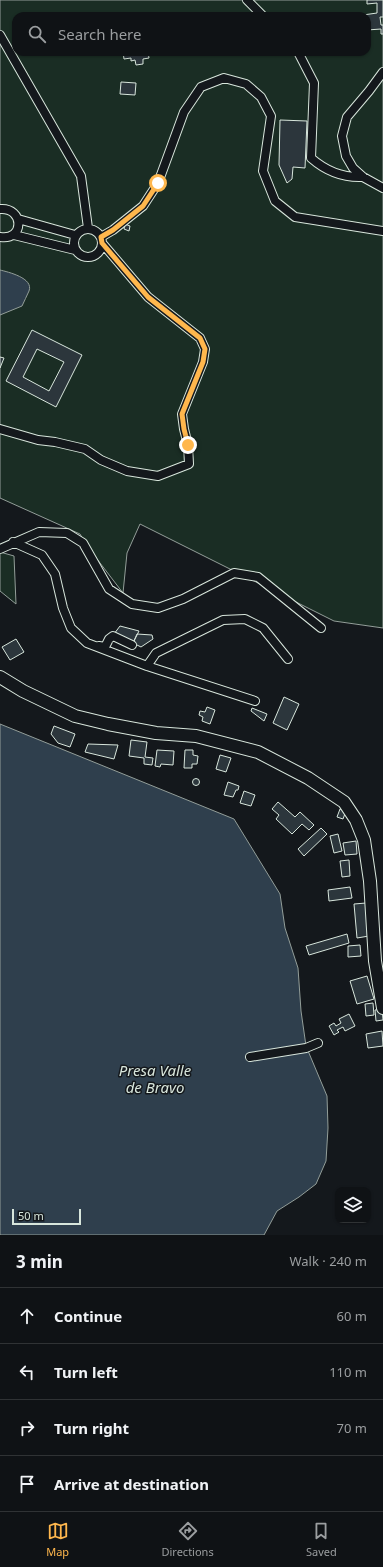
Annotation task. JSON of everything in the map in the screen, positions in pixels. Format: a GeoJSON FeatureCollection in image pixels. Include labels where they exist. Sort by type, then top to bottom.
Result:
{"type":"FeatureCollection","features":[{"type":"Feature","properties":{"kind":"main road"},"geometry":{"type":"LineString","coordinates":[[0,677],[23,691],[75,716],[156,733],[196,736],[258,752],[308,778],[344,802],[356,820],[364,840],[370,881],[375,961],[383,1008]]}},
{"type":"Feature","properties":{"kind":"street"},"geometry":{"type":"LineString","coordinates":[[248,0],[259,12]]}},
{"type":"Feature","properties":{"kind":"street"},"geometry":{"type":"LineString","coordinates":[[0,35],[12,56]]}},
{"type":"Feature","properties":{"kind":"street"},"geometry":{"type":"LineString","coordinates":[[12,56],[81,176],[88,228]]}},
{"type":"Feature","properties":{"kind":"street"},"geometry":{"type":"LineString","coordinates":[[300,56],[314,83],[311,158],[333,172],[348,176],[363,177]]}},
{"type":"Feature","properties":{"kind":"street"},"geometry":{"type":"LineString","coordinates":[[383,72],[347,117],[342,130],[342,143],[346,156],[353,168],[363,177],[383,188]]}},
{"type":"Feature","properties":{"kind":"street"},"geometry":{"type":"LineString","coordinates":[[0,237],[7,238],[14,235],[75,250],[80,255],[86,257],[97,254],[100,249],[101,240],[143,206],[158,183],[184,112],[201,87],[224,78],[246,84],[261,97],[271,116],[263,171],[275,201],[295,217],[383,231]]}},
{"type":"Feature","properties":{"kind":"street"},"geometry":{"type":"LineString","coordinates":[[0,201],[3,209],[13,212],[18,219],[19,225],[14,235]]}},
{"type":"Feature","properties":{"kind":"street"},"geometry":{"type":"LineString","coordinates":[[18,219],[75,235]]}},
{"type":"Feature","properties":{"kind":"street"},"geometry":{"type":"LineString","coordinates":[[0,429],[38,440],[55,442],[85,449],[101,460],[127,471],[158,476],[189,464],[188,445],[182,414],[203,362],[205,349],[200,338],[148,297],[94,230],[88,228],[83,229],[75,235],[75,250]]}},
{"type":"Feature","properties":{"kind":"street"},"geometry":{"type":"LineString","coordinates":[[0,549],[13,542],[39,532],[67,533],[83,543],[109,590],[132,604],[158,608],[183,599],[234,573],[258,577],[320,628]]}},
{"type":"Feature","properties":{"kind":"street"},"geometry":{"type":"LineString","coordinates":[[13,542],[42,555],[55,574],[63,608],[71,628],[87,643],[147,666],[255,701]]}},
{"type":"Feature","properties":{"kind":"street"},"geometry":{"type":"LineString","coordinates":[[147,666],[156,653],[223,620],[245,619],[263,628],[288,659]]}},
{"type":"Feature","properties":{"kind":"street"},"geometry":{"type":"LineString","coordinates":[[87,643],[105,647],[109,639],[114,636],[132,645]]}},
{"type":"Feature","properties":{"kind":"street"},"geometry":{"type":"LineString","coordinates":[[250,1057],[306,1048],[318,1044]]}},
{"type":"Feature","properties":{"kind":"green space"},"geometry":{"type":"Polygon","coordinates":[[[0,0],[383,0],[383,628],[334,621],[140,524],[127,553],[123,593],[87,546],[80,534],[0,498],[0,0]]]}},
{"type":"Feature","properties":{"kind":"green space"},"geometry":{"type":"Polygon","coordinates":[[[0,552],[14,556],[16,604],[0,591],[0,552]]]}},
{"type":"Feature","properties":{"kind":"water"},"geometry":{"type":"Polygon","coordinates":[[[0,270],[19,276],[30,286],[22,306],[0,315],[0,270]]]}},
{"type":"Feature","properties":{"kind":"water","name":"Presa Valle de Bravo"},"geometry":{"type":"Polygon","coordinates":[[[0,724],[234,819],[280,894],[285,928],[298,968],[301,1011],[306,1046],[327,1096],[328,1128],[326,1161],[316,1184],[277,1211],[264,1235],[0,1235],[0,724]]]}},
{"type":"Feature","properties":{"kind":"building"},"geometry":{"type":"Polygon","coordinates":[[[367,0],[383,0],[383,17],[380,17],[381,25],[383,25],[383,34],[381,34],[381,29],[371,30],[371,14],[377,13],[377,3],[367,4],[367,0]]]}},
{"type":"Feature","properties":{"kind":"building"},"geometry":{"type":"Polygon","coordinates":[[[124,56],[149,56],[149,58],[143,59],[143,64],[136,65],[135,60],[131,61],[131,58],[124,59],[124,56]]]}},
{"type":"Feature","properties":{"kind":"building"},"geometry":{"type":"Polygon","coordinates":[[[121,82],[136,83],[135,95],[120,94],[121,82]]]}},
{"type":"Feature","properties":{"kind":"building"},"geometry":{"type":"Polygon","coordinates":[[[280,120],[307,121],[305,168],[293,167],[292,179],[287,183],[279,165],[280,120]]]}},
{"type":"Feature","properties":{"kind":"building"},"geometry":{"type":"Polygon","coordinates":[[[125,224],[130,226],[129,231],[124,229],[125,224]]]}},
{"type":"Feature","properties":{"kind":"building"},"geometry":{"type":"Polygon","coordinates":[[[32,330],[82,355],[56,407],[6,381],[32,330]],[[37,349],[23,377],[49,391],[64,362],[37,349]]]}},
{"type":"Feature","properties":{"kind":"building"},"geometry":{"type":"Polygon","coordinates":[[[0,357],[4,358],[0,368],[0,357]]]}},
{"type":"Feature","properties":{"kind":"building"},"geometry":{"type":"Polygon","coordinates":[[[120,626],[139,631],[133,643],[114,634],[120,626]]]}},
{"type":"Feature","properties":{"kind":"building"},"geometry":{"type":"Polygon","coordinates":[[[137,634],[152,635],[153,639],[141,647],[133,643],[137,634]]]}},
{"type":"Feature","properties":{"kind":"building"},"geometry":{"type":"Polygon","coordinates":[[[16,639],[24,652],[10,660],[2,647],[16,639]]]}},
{"type":"Feature","properties":{"kind":"building"},"geometry":{"type":"Polygon","coordinates":[[[284,697],[299,704],[287,730],[273,723],[284,697]]]}},
{"type":"Feature","properties":{"kind":"building"},"geometry":{"type":"Polygon","coordinates":[[[207,707],[215,710],[210,724],[202,721],[203,717],[199,715],[200,711],[205,712],[207,707]]]}},
{"type":"Feature","properties":{"kind":"building"},"geometry":{"type":"Polygon","coordinates":[[[252,708],[267,714],[264,721],[251,711],[252,708]]]}},
{"type":"Feature","properties":{"kind":"building"},"geometry":{"type":"Polygon","coordinates":[[[54,726],[75,734],[70,747],[58,743],[51,734],[54,726]]]}},
{"type":"Feature","properties":{"kind":"building"},"geometry":{"type":"Polygon","coordinates":[[[131,740],[147,742],[145,757],[153,758],[152,765],[144,764],[144,758],[129,756],[131,740]]]}},
{"type":"Feature","properties":{"kind":"building"},"geometry":{"type":"Polygon","coordinates":[[[88,744],[118,745],[114,759],[85,752],[88,744]]]}},
{"type":"Feature","properties":{"kind":"building"},"geometry":{"type":"Polygon","coordinates":[[[157,750],[174,751],[173,765],[161,764],[160,767],[155,766],[157,750]]]}},
{"type":"Feature","properties":{"kind":"building"},"geometry":{"type":"Polygon","coordinates":[[[185,750],[193,750],[193,755],[198,756],[197,764],[192,764],[192,768],[184,768],[185,750]]]}},
{"type":"Feature","properties":{"kind":"building"},"geometry":{"type":"Polygon","coordinates":[[[220,755],[231,758],[226,772],[216,769],[220,755]]]}},
{"type":"Feature","properties":{"kind":"building"},"geometry":{"type":"Polygon","coordinates":[[[196,778],[199,779],[199,785],[196,786],[193,785],[192,782],[193,779],[196,778]]]}},
{"type":"Feature","properties":{"kind":"building"},"geometry":{"type":"Polygon","coordinates":[[[228,782],[239,786],[233,797],[224,795],[228,782]]]}},
{"type":"Feature","properties":{"kind":"building"},"geometry":{"type":"Polygon","coordinates":[[[244,791],[255,795],[251,806],[240,803],[244,791]]]}},
{"type":"Feature","properties":{"kind":"building"},"geometry":{"type":"Polygon","coordinates":[[[278,802],[295,817],[300,812],[314,825],[309,830],[302,824],[292,834],[276,819],[279,815],[272,809],[278,802]]]}},
{"type":"Feature","properties":{"kind":"building"},"geometry":{"type":"Polygon","coordinates":[[[340,809],[346,811],[343,819],[337,817],[340,809]]]}},
{"type":"Feature","properties":{"kind":"building"},"geometry":{"type":"Polygon","coordinates":[[[321,828],[327,834],[304,856],[298,849],[321,828]]]}},
{"type":"Feature","properties":{"kind":"building"},"geometry":{"type":"Polygon","coordinates":[[[338,834],[342,851],[334,853],[330,836],[338,834]]]}},
{"type":"Feature","properties":{"kind":"building"},"geometry":{"type":"Polygon","coordinates":[[[356,841],[357,854],[345,855],[343,843],[356,841]]]}},
{"type":"Feature","properties":{"kind":"building"},"geometry":{"type":"Polygon","coordinates":[[[349,860],[350,876],[342,877],[340,861],[349,860]]]}},
{"type":"Feature","properties":{"kind":"building"},"geometry":{"type":"Polygon","coordinates":[[[350,887],[352,898],[329,901],[328,890],[350,887]]]}},
{"type":"Feature","properties":{"kind":"building"},"geometry":{"type":"Polygon","coordinates":[[[366,903],[369,936],[357,938],[354,904],[366,903]]]}},
{"type":"Feature","properties":{"kind":"building"},"geometry":{"type":"Polygon","coordinates":[[[347,934],[349,943],[309,955],[306,946],[347,934]]]}},
{"type":"Feature","properties":{"kind":"building"},"geometry":{"type":"Polygon","coordinates":[[[360,945],[361,956],[348,957],[348,946],[360,945]]]}},
{"type":"Feature","properties":{"kind":"building"},"geometry":{"type":"Polygon","coordinates":[[[367,976],[374,999],[357,1004],[350,981],[367,976]]]}},
{"type":"Feature","properties":{"kind":"building"},"geometry":{"type":"Polygon","coordinates":[[[373,1003],[374,1015],[366,1016],[365,1004],[373,1003]]]}},
{"type":"Feature","properties":{"kind":"building"},"geometry":{"type":"Polygon","coordinates":[[[382,1009],[383,1020],[376,1021],[375,1010],[382,1009]]]}},
{"type":"Feature","properties":{"kind":"building"},"geometry":{"type":"Polygon","coordinates":[[[349,1014],[355,1026],[345,1031],[343,1027],[337,1030],[339,1032],[334,1035],[329,1026],[334,1023],[336,1026],[341,1023],[339,1019],[349,1014]]]}},
{"type":"Feature","properties":{"kind":"building"},"geometry":{"type":"Polygon","coordinates":[[[382,1031],[383,1046],[368,1048],[366,1034],[382,1031]]]}},
{"type":"Feature","properties":{"kind":"route"},"geometry":{"type":"LineString","coordinates":[[158,183],[143,206],[113,230],[101,237],[102,243],[148,297],[200,338],[205,349],[203,362],[182,414],[188,445]]}}]}
